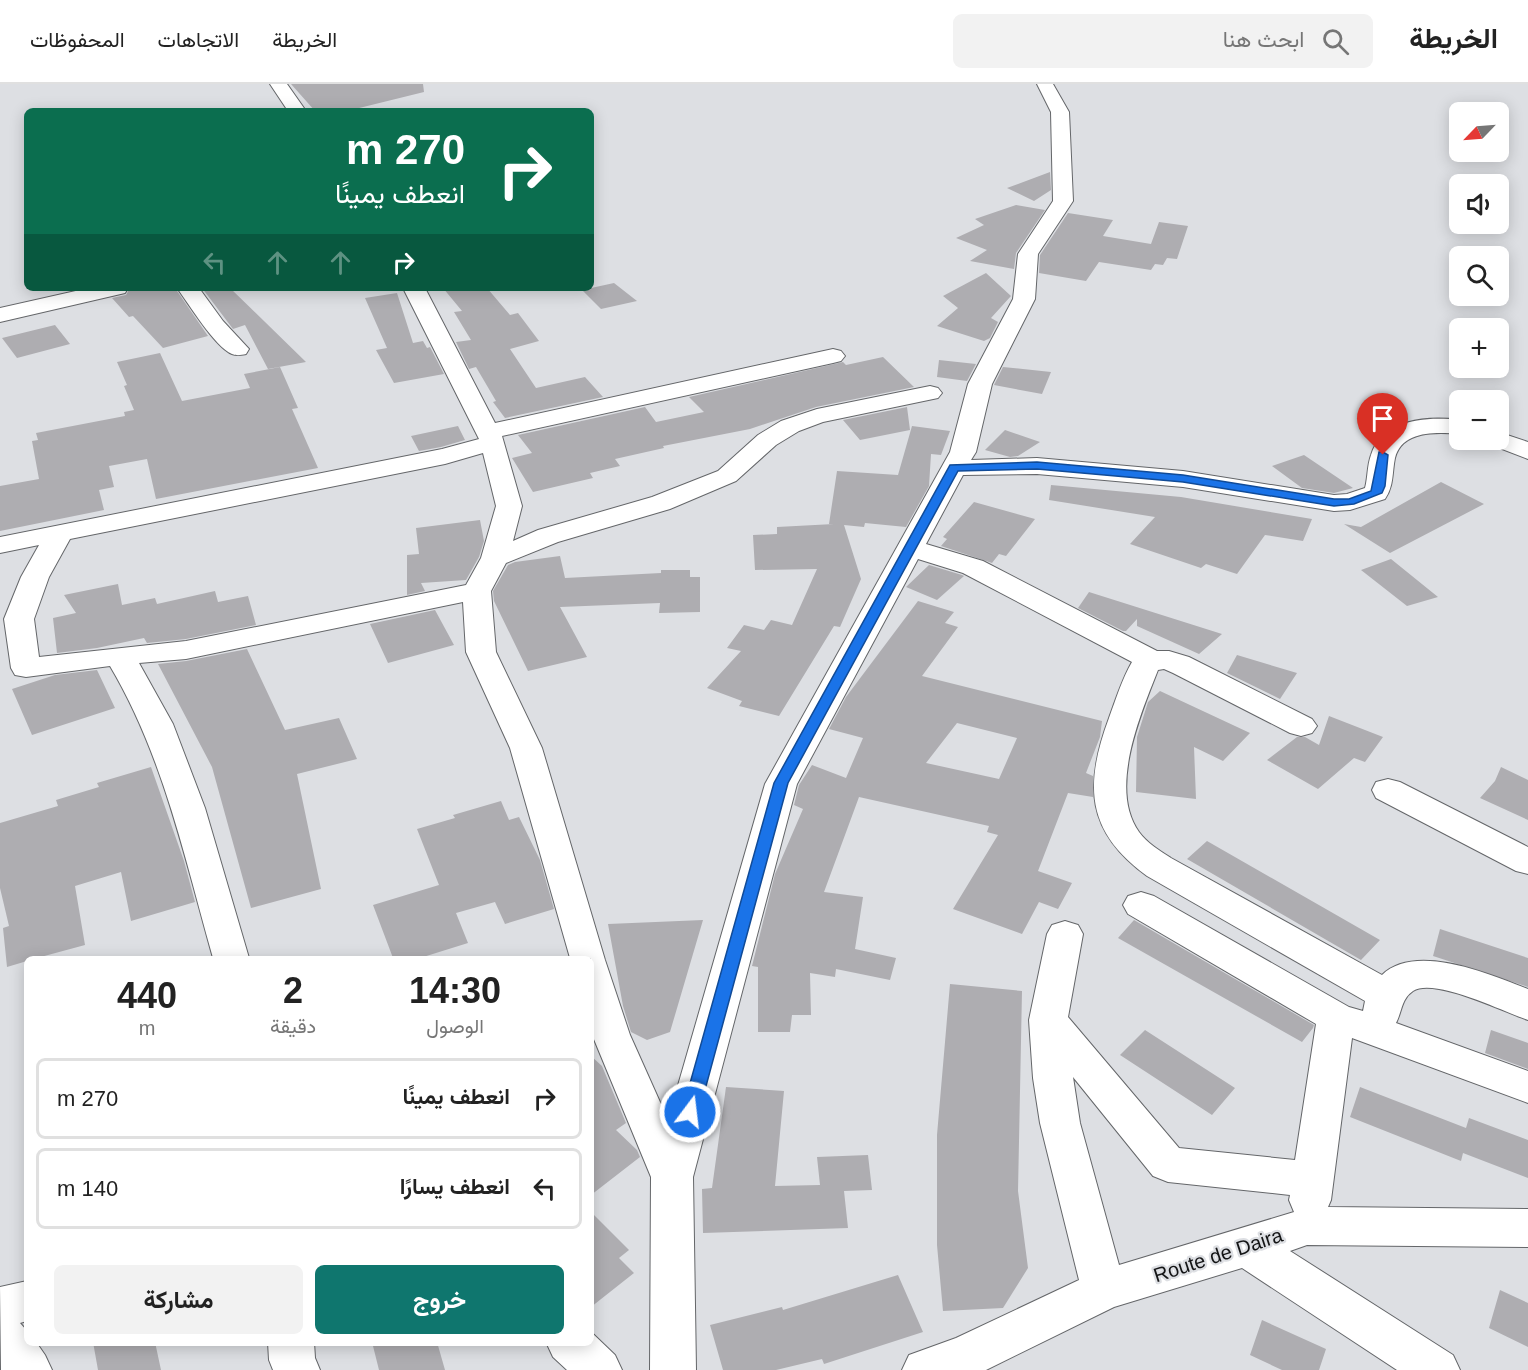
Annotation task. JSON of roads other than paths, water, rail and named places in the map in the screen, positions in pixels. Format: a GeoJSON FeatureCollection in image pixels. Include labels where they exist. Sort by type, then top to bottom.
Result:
{"type":"FeatureCollection","features":[{"type":"Feature","properties":{"kind":"street"},"geometry":{"type":"LineString","coordinates":[[278,84],[295,108]]}},
{"type":"Feature","properties":{"kind":"street"},"geometry":{"type":"LineString","coordinates":[[673,1370],[672,1177],[781,783],[963,452],[980,384],[1024,299],[1028,254],[1063,201],[1060,112],[1045,84]]}},
{"type":"Feature","properties":{"kind":"street"},"geometry":{"type":"LineString","coordinates":[[0,315],[104,291]]}},
{"type":"Feature","properties":{"kind":"street"},"geometry":{"type":"LineString","coordinates":[[190,291],[215,326],[238,349]]}},
{"type":"Feature","properties":{"kind":"street"},"geometry":{"type":"LineString","coordinates":[[416,291],[490,437],[509,506],[495,558],[477,591],[481,652],[526,748],[587,956]]}},
{"type":"Feature","properties":{"kind":"street"},"geometry":{"type":"LineString","coordinates":[[0,545],[445,456],[490,437],[833,356]]}},
{"type":"Feature","properties":{"kind":"street"},"geometry":{"type":"LineString","coordinates":[[495,558],[548,536],[661,503],[727,476],[767,440],[789,426],[817,416],[930,393]]}},
{"type":"Feature","properties":{"kind":"street"},"geometry":{"type":"LineString","coordinates":[[954,468],[1037,466],[1183,479],[1334,503],[1350,502],[1376,493],[1380,486],[1383,455],[1387,445],[1394,437],[1410,430],[1430,426],[1449,426]]}},
{"type":"Feature","properties":{"kind":"street"},"geometry":{"type":"LineString","coordinates":[[1509,443],[1528,450]]}},
{"type":"Feature","properties":{"kind":"street"},"geometry":{"type":"LineString","coordinates":[[60,533],[35,577],[19,619],[26,668],[186,650],[477,591]]}},
{"type":"Feature","properties":{"kind":"street"},"geometry":{"type":"LineString","coordinates":[[910,548],[973,567],[1152,662]]}},
{"type":"Feature","properties":{"kind":"street"},"geometry":{"type":"LineString","coordinates":[[119,656],[144,697],[157,724],[188,808],[230,956]]}},
{"type":"Feature","properties":{"kind":"street"},"geometry":{"type":"LineString","coordinates":[[1301,726],[1171,660],[1161,659],[1152,662],[1145,666],[1118,729],[1110,788],[1113,816],[1122,833],[1137,851],[1159,867],[1386,995]]}},
{"type":"Feature","properties":{"kind":"street"},"geometry":{"type":"LineString","coordinates":[[1388,790],[1528,861]]}},
{"type":"Feature","properties":{"kind":"street"},"geometry":{"type":"LineString","coordinates":[[1141,905],[1336,1017],[1528,1087]]}},
{"type":"Feature","properties":{"kind":"street"},"geometry":{"type":"LineString","coordinates":[[1065,934],[1048,1020],[1053,1077],[1060,1123],[1104,1290]]}},
{"type":"Feature","properties":{"kind":"street"},"geometry":{"type":"LineString","coordinates":[[1377,1033],[1386,995],[1398,982],[1427,973],[1447,976],[1528,1005]]}},
{"type":"Feature","properties":{"kind":"street"},"geometry":{"type":"LineString","coordinates":[[594,978],[611,1035],[672,1177]]}},
{"type":"Feature","properties":{"kind":"street"},"geometry":{"type":"LineString","coordinates":[[1307,1226],[1336,1017]]}},
{"type":"Feature","properties":{"kind":"street"},"geometry":{"type":"LineString","coordinates":[[1048,1020],[1168,1164],[1313,1180]]}},
{"type":"Feature","properties":{"kind":"street","name":"Route de Daira"},"geometry":{"type":"LineString","coordinates":[[925,1370],[965,1357],[1104,1290],[1247,1247],[1307,1226],[1528,1228]]}},
{"type":"Feature","properties":{"kind":"street"},"geometry":{"type":"LineString","coordinates":[[1247,1247],[1437,1370]]}},
{"type":"Feature","properties":{"kind":"street"},"geometry":{"type":"LineString","coordinates":[[0,1307],[24,1302]]}},
{"type":"Feature","properties":{"kind":"street"},"geometry":{"type":"LineString","coordinates":[[0,1332],[29,1370]]}},
{"type":"Feature","properties":{"kind":"street"},"geometry":{"type":"LineString","coordinates":[[291,1346],[291,1360],[297,1370]]}},
{"type":"Feature","properties":{"kind":"street"},"geometry":{"type":"LineString","coordinates":[[572,1346],[599,1370]]}}]}
